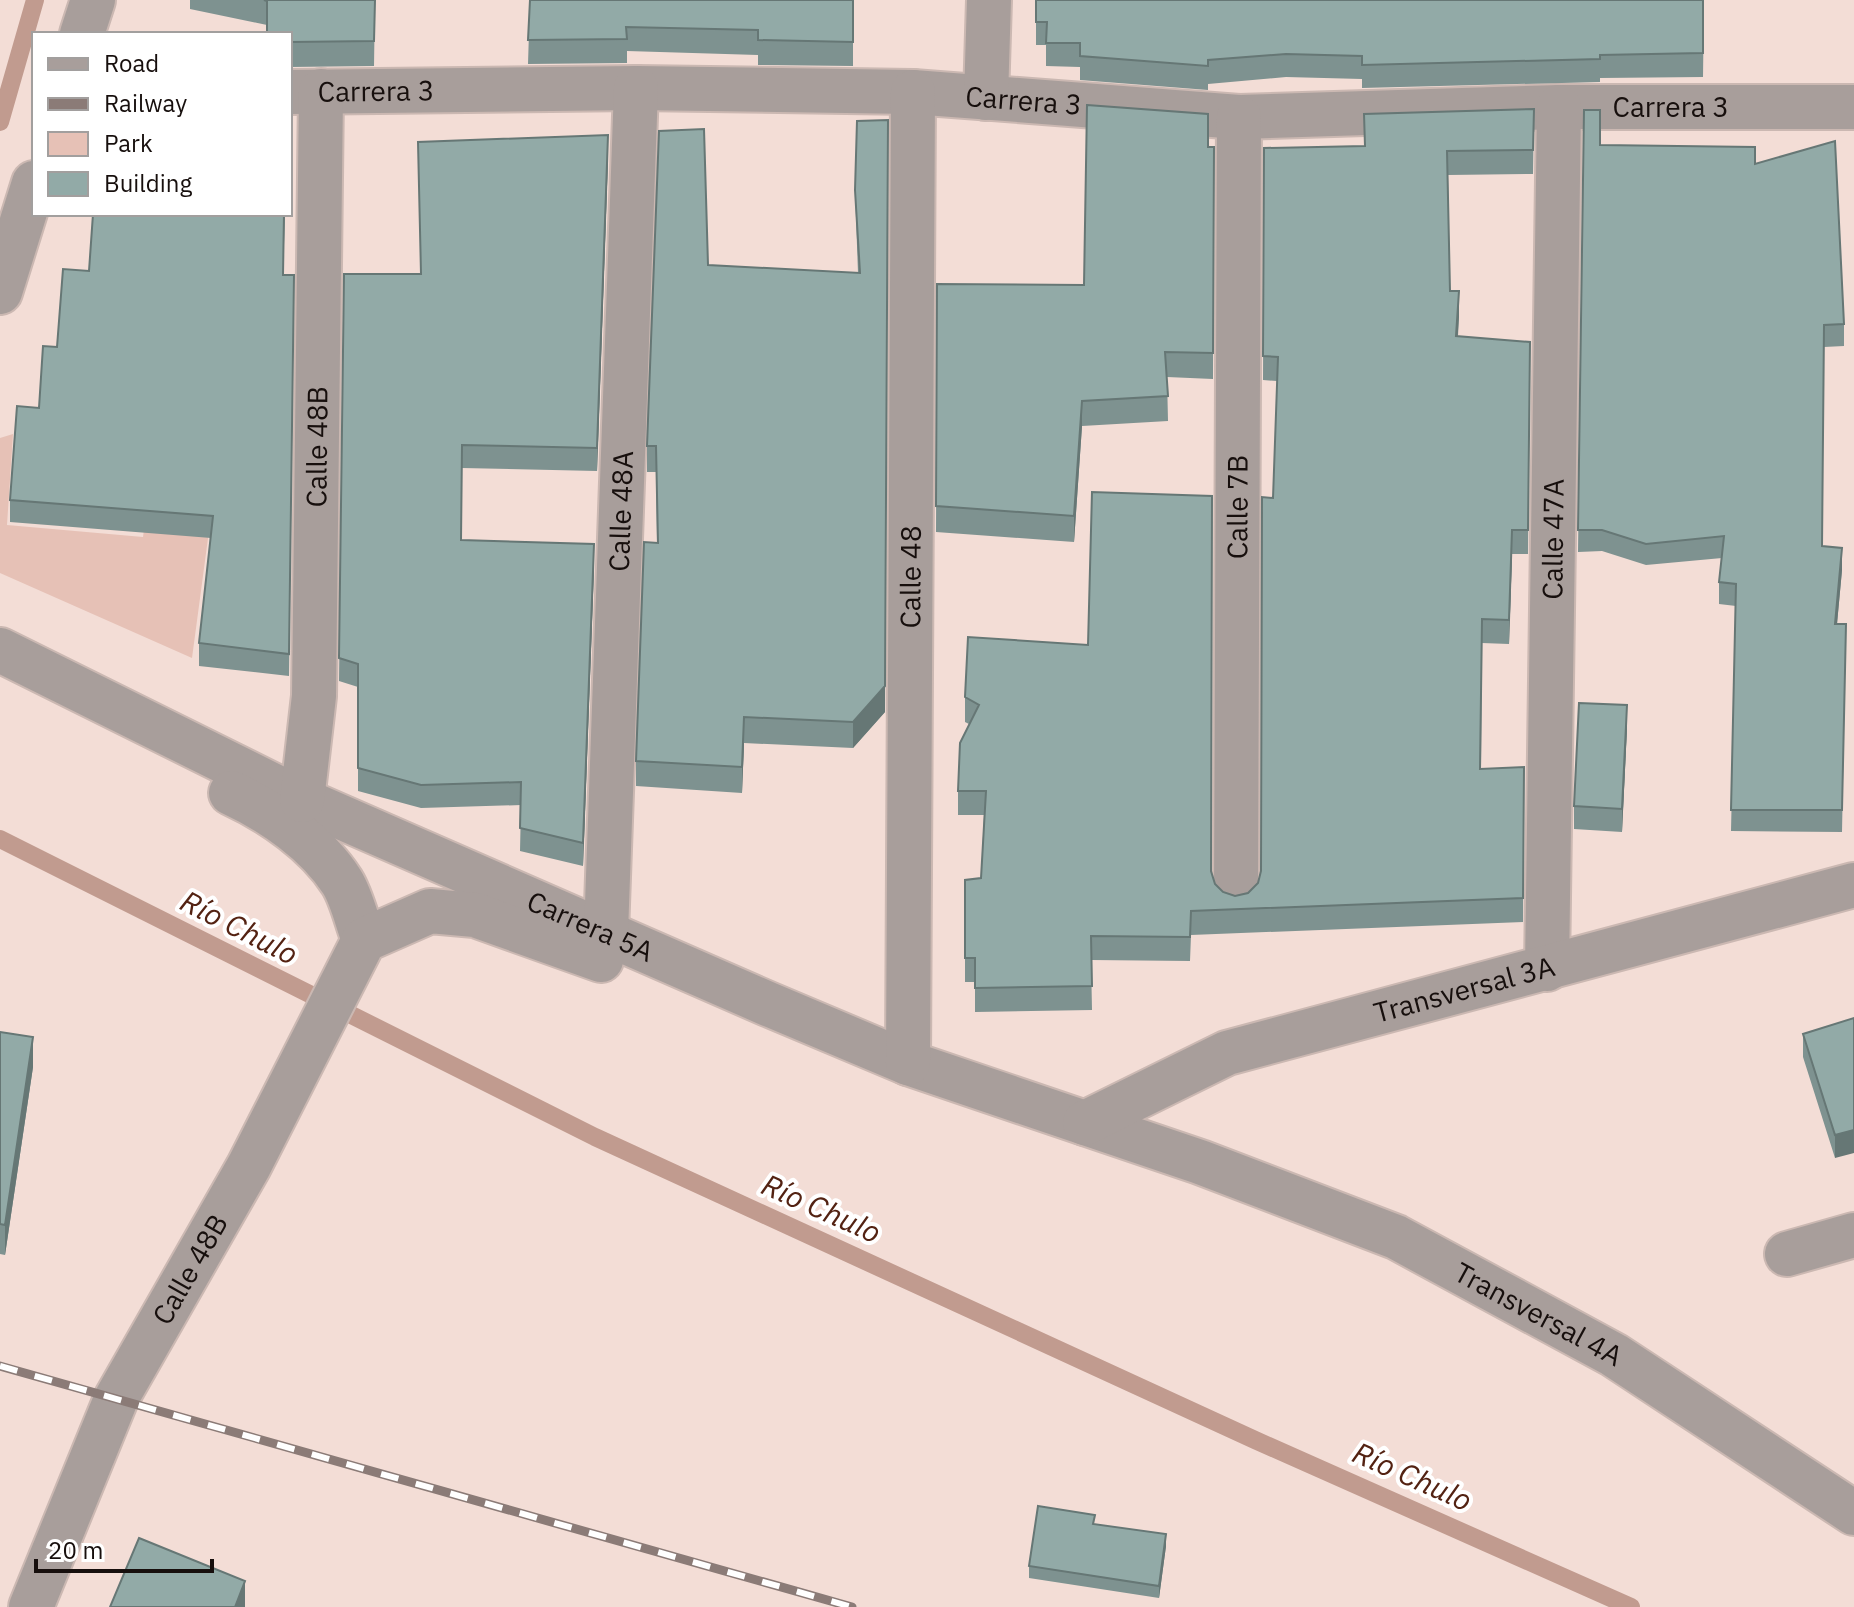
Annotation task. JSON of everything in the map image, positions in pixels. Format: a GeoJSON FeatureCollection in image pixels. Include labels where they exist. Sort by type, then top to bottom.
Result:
{"type":"FeatureCollection","features":[{"type":"Feature","properties":{"kind":"street"},"geometry":{"type":"LineString","coordinates":[[83,32],[93,0]]}},
{"type":"Feature","properties":{"kind":"street"},"geometry":{"type":"LineString","coordinates":[[986,98],[989,0]]}},
{"type":"Feature","properties":{"kind":"street","name":"Carrera 3"},"geometry":{"type":"LineString","coordinates":[[306,92],[636,88],[913,92],[1239,117],[1559,107],[1854,107]]}},
{"type":"Feature","properties":{"kind":"street","name":"Calle 48A"},"geometry":{"type":"LineString","coordinates":[[606,933],[636,88]]}},
{"type":"Feature","properties":{"kind":"street","name":"Calle 48B"},"geometry":{"type":"LineString","coordinates":[[302,800],[314,696],[306,92]]}},
{"type":"Feature","properties":{"kind":"street","name":"Calle 48"},"geometry":{"type":"LineString","coordinates":[[908,1063],[913,92]]}},
{"type":"Feature","properties":{"kind":"street","name":"Calle 47A"},"geometry":{"type":"LineString","coordinates":[[1547,969],[1559,107]]}},
{"type":"Feature","properties":{"kind":"street","name":"Calle 7B"},"geometry":{"type":"LineString","coordinates":[[1236,895],[1239,117]]}},
{"type":"Feature","properties":{"kind":"street"},"geometry":{"type":"LineString","coordinates":[[0,292],[32,189]]}},
{"type":"Feature","properties":{"kind":"street","name":"Carrera 5A"},"geometry":{"type":"LineString","coordinates":[[0,650],[302,800],[768,1004],[908,1063],[1200,1162]]}},
{"type":"Feature","properties":{"kind":"street"},"geometry":{"type":"LineString","coordinates":[[0,668],[124,742],[260,807],[309,845],[343,883],[364,940],[430,911],[475,915],[617,965],[768,1004]]}},
{"type":"Feature","properties":{"kind":"street","name":"Transversal 3A"},"geometry":{"type":"LineString","coordinates":[[1085,1123],[1227,1053],[1854,885]]}},
{"type":"Feature","properties":{"kind":"street","name":"Calle 48B"},"geometry":{"type":"LineString","coordinates":[[31,1607],[116,1399],[275,1117],[364,940]]}},
{"type":"Feature","properties":{"kind":"street","name":"Transversal 4A"},"geometry":{"type":"LineString","coordinates":[[1200,1162],[1396,1237],[1614,1355],[1854,1513]]}},
{"type":"Feature","properties":{"kind":"street"},"geometry":{"type":"LineString","coordinates":[[1787,1254],[1854,1235]]}},
{"type":"Feature","properties":{"kind":"green space"},"geometry":{"type":"Polygon","coordinates":[[[13,434],[7,525],[143,537],[149,493],[213,501],[192,658],[0,573],[0,438],[13,434]]]}},
{"type":"Feature","properties":{"kind":"building"},"geometry":{"type":"Polygon","coordinates":[[[264,0],[375,0],[374,41],[292,42],[292,32],[267,32],[267,1],[264,0]]]}},
{"type":"Feature","properties":{"kind":"building"},"geometry":{"type":"Polygon","coordinates":[[[530,0],[853,0],[853,42],[758,40],[758,30],[626,27],[627,39],[528,40],[530,0]]]}},
{"type":"Feature","properties":{"kind":"building"},"geometry":{"type":"Polygon","coordinates":[[[1036,0],[1703,0],[1703,53],[1362,65],[1362,56],[1286,54],[1208,60],[1208,66],[1080,56],[1080,43],[1046,43],[1047,22],[1036,22],[1036,0]]]}},
{"type":"Feature","properties":{"kind":"building"},"geometry":{"type":"Polygon","coordinates":[[[1087,105],[1208,114],[1208,147],[1214,147],[1213,353],[1165,352],[1168,396],[1082,401],[1074,516],[936,506],[937,284],[1084,285],[1087,105]]]}},
{"type":"Feature","properties":{"kind":"building"},"geometry":{"type":"Polygon","coordinates":[[[1534,109],[1533,150],[1447,151],[1450,291],[1459,291],[1456,336],[1530,342],[1528,530],[1512,530],[1509,620],[1482,619],[1480,769],[1524,767],[1523,898],[1191,911],[1190,937],[1091,936],[1092,986],[975,988],[975,958],[965,958],[965,880],[981,878],[986,791],[958,791],[960,743],[979,705],[965,697],[968,637],[1088,645],[1092,492],[1212,496],[1211,871],[1215,884],[1223,892],[1235,896],[1248,893],[1258,883],[1261,871],[1262,497],[1273,498],[1278,357],[1263,356],[1264,148],[1365,146],[1364,114],[1534,109]]]}},
{"type":"Feature","properties":{"kind":"building"},"geometry":{"type":"Polygon","coordinates":[[[1584,110],[1600,110],[1600,145],[1755,147],[1755,164],[1835,141],[1844,324],[1824,325],[1822,546],[1842,548],[1835,624],[1846,624],[1842,810],[1731,810],[1736,584],[1719,582],[1724,536],[1646,544],[1602,530],[1578,530],[1584,110]]]}},
{"type":"Feature","properties":{"kind":"building"},"geometry":{"type":"Polygon","coordinates":[[[888,120],[885,686],[853,722],[744,717],[742,767],[636,761],[644,542],[658,543],[656,446],[647,446],[659,131],[704,129],[708,265],[860,273],[855,190],[857,121],[888,120]]]}},
{"type":"Feature","properties":{"kind":"building"},"geometry":{"type":"Polygon","coordinates":[[[608,135],[597,448],[462,445],[461,540],[594,544],[583,843],[520,828],[521,782],[421,785],[358,768],[358,664],[339,658],[344,274],[421,274],[418,142],[608,135]]]}},
{"type":"Feature","properties":{"kind":"building"},"geometry":{"type":"Polygon","coordinates":[[[93,216],[284,216],[283,275],[294,275],[289,654],[199,643],[213,516],[10,500],[17,406],[39,408],[43,346],[57,347],[63,269],[89,271],[93,216]]]}},
{"type":"Feature","properties":{"kind":"building"},"geometry":{"type":"Polygon","coordinates":[[[1579,703],[1627,705],[1622,809],[1574,806],[1579,703]]]}},
{"type":"Feature","properties":{"kind":"building"},"geometry":{"type":"Polygon","coordinates":[[[1854,1018],[1854,1130],[1835,1135],[1803,1034],[1854,1018]]]}},
{"type":"Feature","properties":{"kind":"building"},"geometry":{"type":"Polygon","coordinates":[[[0,1032],[33,1037],[5,1225],[0,1224],[0,1032]]]}},
{"type":"Feature","properties":{"kind":"building"},"geometry":{"type":"Polygon","coordinates":[[[1038,1506],[1095,1515],[1093,1524],[1166,1534],[1159,1586],[1029,1566],[1038,1506]]]}},
{"type":"Feature","properties":{"kind":"building"},"geometry":{"type":"Polygon","coordinates":[[[139,1538],[245,1581],[235,1607],[110,1607],[139,1538]]]}},
{"type":"Feature","properties":{"kind":"waterway"},"geometry":{"type":"LineString","coordinates":[[0,122],[35,0]]}},
{"type":"Feature","properties":{"kind":"waterway","name":"Río Chulo"},"geometry":{"type":"LineString","coordinates":[[0,839],[595,1137],[1255,1440],[1631,1607]]}},
{"type":"Feature","properties":{"kind":"railway"},"geometry":{"type":"LineString","coordinates":[[0,1366],[852,1607]]}}]}
